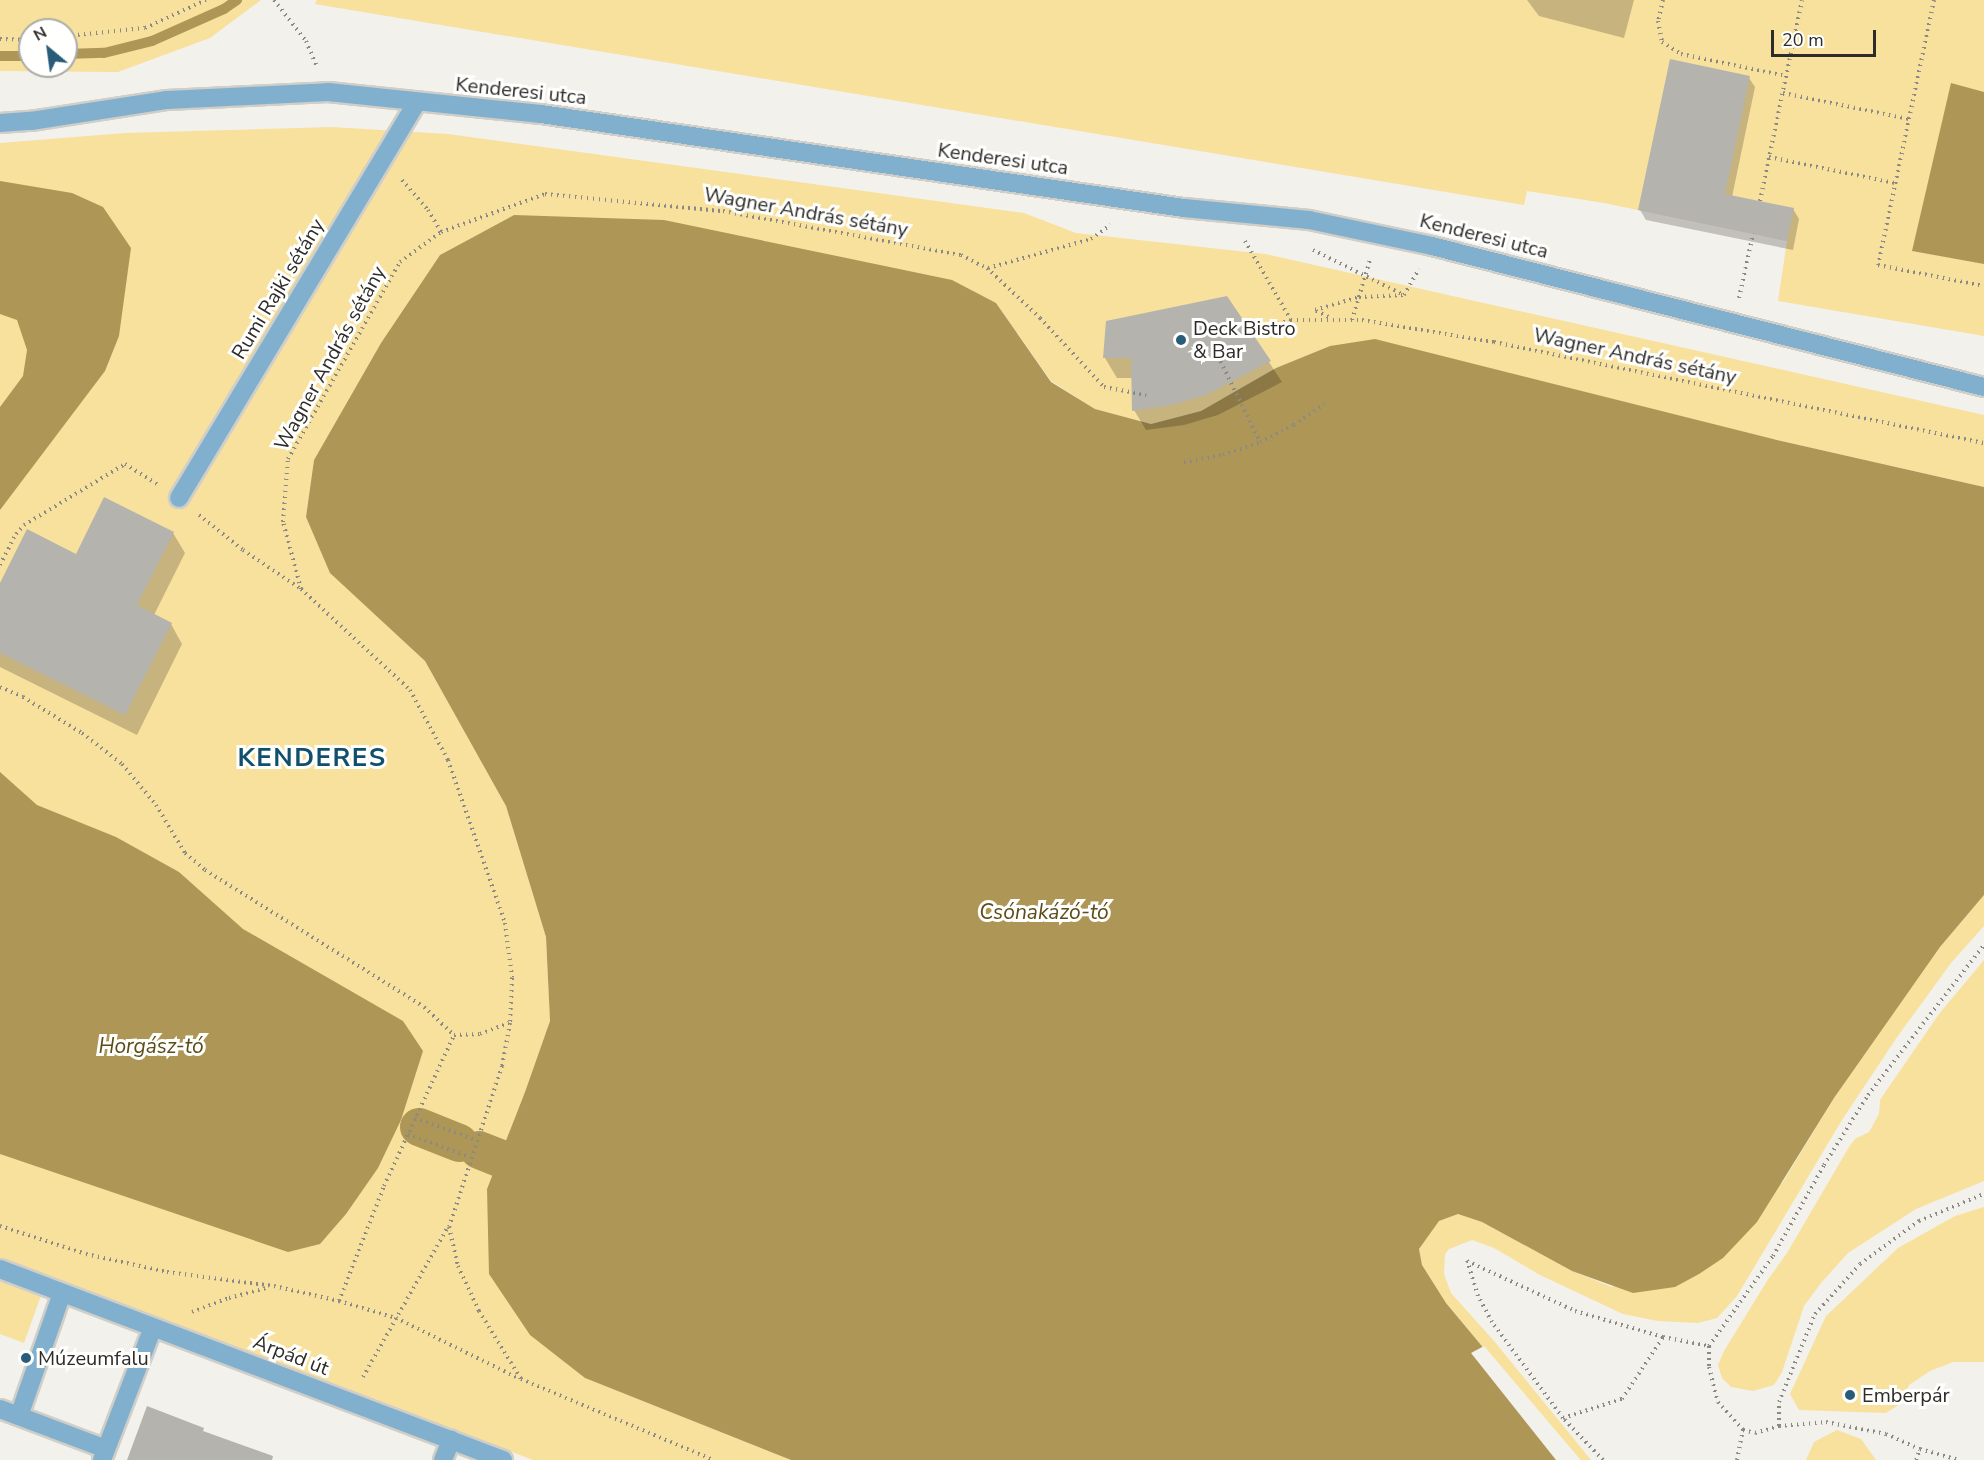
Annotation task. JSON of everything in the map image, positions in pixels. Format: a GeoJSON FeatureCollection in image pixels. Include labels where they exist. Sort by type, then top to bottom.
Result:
{"type":"FeatureCollection","features":[{"type":"Feature","properties":{"kind":"street","name":"Kenderesi utca"},"geometry":{"type":"LineString","coordinates":[[0,123],[31,121],[166,100],[328,92],[416,103],[541,114],[1184,208],[1309,220],[1432,246],[1984,387]]}},
{"type":"Feature","properties":{"kind":"street","name":"Rumi Rajki sétány"},"geometry":{"type":"LineString","coordinates":[[179,498],[416,103]]}},
{"type":"Feature","properties":{"kind":"street","name":"Árpád út"},"geometry":{"type":"LineString","coordinates":[[0,1269],[502,1460]]}},
{"type":"Feature","properties":{"kind":"street"},"geometry":{"type":"LineString","coordinates":[[20,1416],[62,1293]]}},
{"type":"Feature","properties":{"kind":"street"},"geometry":{"type":"LineString","coordinates":[[0,1409],[104,1455],[153,1327]]}},
{"type":"Feature","properties":{"kind":"street"},"geometry":{"type":"LineString","coordinates":[[443,1460],[451,1440]]}},
{"type":"Feature","properties":{"kind":"path"},"geometry":{"type":"LineString","coordinates":[[78,35],[145,28],[206,0]]}},
{"type":"Feature","properties":{"kind":"path"},"geometry":{"type":"LineString","coordinates":[[274,0],[306,41]]}},
{"type":"Feature","properties":{"kind":"path"},"geometry":{"type":"LineString","coordinates":[[1663,0],[1658,21],[1662,42],[1681,54],[1786,76]]}},
{"type":"Feature","properties":{"kind":"path"},"geometry":{"type":"LineString","coordinates":[[1760,201],[1802,0]]}},
{"type":"Feature","properties":{"kind":"path"},"geometry":{"type":"LineString","coordinates":[[1934,0],[1878,265],[1984,286]]}},
{"type":"Feature","properties":{"kind":"path"},"geometry":{"type":"LineString","coordinates":[[0,39],[18,40]]}},
{"type":"Feature","properties":{"kind":"path"},"geometry":{"type":"LineString","coordinates":[[1782,93],[1909,119]]}},
{"type":"Feature","properties":{"kind":"path"},"geometry":{"type":"LineString","coordinates":[[1769,157],[1895,183]]}},
{"type":"Feature","properties":{"kind":"path"},"geometry":{"type":"LineString","coordinates":[[404,182],[428,210],[441,232]]}},
{"type":"Feature","properties":{"kind":"path","name":"Wagner András sétány"},"geometry":{"type":"LineString","coordinates":[[301,589],[283,522],[288,459],[400,262],[441,232],[545,194],[723,211],[961,255],[987,268],[1040,318],[1104,387],[1146,395]]}},
{"type":"Feature","properties":{"kind":"path"},"geometry":{"type":"LineString","coordinates":[[1734,322],[1753,234]]}},
{"type":"Feature","properties":{"kind":"path"},"geometry":{"type":"LineString","coordinates":[[987,268],[1076,243]]}},
{"type":"Feature","properties":{"kind":"path"},"geometry":{"type":"LineString","coordinates":[[1310,249],[1365,278],[1404,295]]}},
{"type":"Feature","properties":{"kind":"path"},"geometry":{"type":"LineString","coordinates":[[1257,258],[1291,320]]}},
{"type":"Feature","properties":{"kind":"path"},"geometry":{"type":"LineString","coordinates":[[1352,320],[1370,260]]}},
{"type":"Feature","properties":{"kind":"path"},"geometry":{"type":"LineString","coordinates":[[1404,295],[1419,268]]}},
{"type":"Feature","properties":{"kind":"path"},"geometry":{"type":"LineString","coordinates":[[1334,320],[1315,310],[1359,297],[1404,295]]}},
{"type":"Feature","properties":{"kind":"path","name":"Wagner András sétány"},"geometry":{"type":"LineString","coordinates":[[1278,324],[1291,320],[1352,320],[1494,342],[1984,443]]}},
{"type":"Feature","properties":{"kind":"path"},"geometry":{"type":"LineString","coordinates":[[1218,356],[1260,442]]}},
{"type":"Feature","properties":{"kind":"path"},"geometry":{"type":"LineString","coordinates":[[1184,462],[1224,455],[1260,442],[1294,425],[1324,404]]}},
{"type":"Feature","properties":{"kind":"path"},"geometry":{"type":"LineString","coordinates":[[0,566],[16,534],[24,525],[125,464],[179,498],[243,550],[301,589],[410,690],[448,760],[505,923],[512,978],[510,1023],[502,1066],[470,1156],[449,1227],[349,1401]]}},
{"type":"Feature","properties":{"kind":"path"},"geometry":{"type":"LineString","coordinates":[[0,687],[82,733],[122,764],[156,805],[185,853],[205,870],[424,1007],[454,1035],[480,1034],[510,1023]]}},
{"type":"Feature","properties":{"kind":"path"},"geometry":{"type":"LineString","coordinates":[[1959,1460],[1920,1449],[1886,1434],[1826,1422],[1779,1426],[1755,1433],[1743,1430],[1718,1402],[1709,1367],[1709,1346],[1773,1256],[1824,1165],[1868,1095],[1984,945]]}},
{"type":"Feature","properties":{"kind":"path"},"geometry":{"type":"LineString","coordinates":[[339,1301],[384,1186],[454,1035]]}},
{"type":"Feature","properties":{"kind":"path"},"geometry":{"type":"LineString","coordinates":[[415,1118],[476,1140]]}},
{"type":"Feature","properties":{"kind":"path"},"geometry":{"type":"LineString","coordinates":[[408,1134],[470,1156]]}},
{"type":"Feature","properties":{"kind":"path"},"geometry":{"type":"LineString","coordinates":[[1779,1426],[1779,1401],[1815,1314],[1860,1264],[1919,1221],[1984,1194]]}},
{"type":"Feature","properties":{"kind":"path"},"geometry":{"type":"LineString","coordinates":[[0,1226],[86,1254],[167,1272],[273,1286],[339,1301],[396,1318],[521,1379],[714,1460]]}},
{"type":"Feature","properties":{"kind":"path"},"geometry":{"type":"LineString","coordinates":[[449,1227],[458,1266],[479,1311],[521,1379]]}},
{"type":"Feature","properties":{"kind":"path"},"geometry":{"type":"LineString","coordinates":[[1603,1460],[1563,1418],[1492,1322],[1478,1296],[1467,1261],[1575,1311],[1663,1337],[1709,1346]]}},
{"type":"Feature","properties":{"kind":"path"},"geometry":{"type":"LineString","coordinates":[[153,1327],[229,1298],[273,1286]]}},
{"type":"Feature","properties":{"kind":"path"},"geometry":{"type":"LineString","coordinates":[[1563,1418],[1622,1398],[1663,1337]]}},
{"type":"Feature","properties":{"kind":"path"},"geometry":{"type":"LineString","coordinates":[[1737,1460],[1743,1430]]}},
{"type":"Feature","properties":{"kind":"path"},"geometry":{"type":"LineString","coordinates":[[1916,1460],[1920,1449]]}},
{"type":"Feature","properties":{"kind":"shaded area"},"geometry":{"type":"Polygon","coordinates":[[[0,0],[261,0],[210,38],[118,72],[78,72],[78,18],[18,18],[18,71],[0,71],[0,0]]]}},
{"type":"Feature","properties":{"kind":"shaded area"},"geometry":{"type":"Polygon","coordinates":[[[317,0],[1984,0],[1984,336],[1778,301],[1787,241],[1604,203],[1527,191],[1524,205],[315,4],[317,0]]]}},
{"type":"Feature","properties":{"kind":"shaded area"},"geometry":{"type":"Polygon","coordinates":[[[332,127],[448,134],[1024,213],[1076,233],[1265,254],[1984,415],[1984,487],[1777,440],[1330,346],[1276,368],[1201,411],[1151,424],[1095,409],[1051,381],[996,303],[514,215],[440,255],[381,343],[314,460],[306,517],[331,573],[425,661],[506,806],[546,937],[550,1021],[487,1189],[585,1378],[791,1460],[533,1460],[48,1276],[24,1343],[0,1334],[0,143],[125,133],[332,127]]]}},
{"type":"Feature","properties":{"kind":"shaded area"},"geometry":{"type":"Polygon","coordinates":[[[1984,895],[1984,926],[1951,963],[1895,1040],[1842,1120],[1737,1296],[1717,1318],[1698,1323],[1658,1321],[1623,1314],[1540,1275],[1494,1248],[1472,1240],[1449,1249],[1445,1254],[1444,1274],[1451,1293],[1494,1341],[1591,1460],[1577,1460],[1446,1303],[1422,1265],[1419,1249],[1426,1236],[1439,1221],[1458,1214],[1482,1222],[1572,1271],[1612,1287],[1783,1182],[1834,1098],[1911,987],[1940,947],[1984,895]]]}},
{"type":"Feature","properties":{"kind":"shaded area"},"geometry":{"type":"Polygon","coordinates":[[[1984,960],[1984,1181],[1916,1209],[1848,1253],[1804,1306],[1782,1372],[1774,1385],[1753,1391],[1731,1387],[1722,1378],[1718,1365],[1724,1351],[1787,1253],[1849,1147],[1855,1139],[1869,1132],[1879,1114],[1880,1100],[1939,1014],[1984,960]]]}},
{"type":"Feature","properties":{"kind":"shaded area"},"geometry":{"type":"Polygon","coordinates":[[[1984,1207],[1984,1362],[1953,1362],[1930,1371],[1909,1385],[1900,1404],[1886,1413],[1799,1410],[1790,1394],[1826,1316],[1898,1248],[1955,1216],[1984,1207]]]}},
{"type":"Feature","properties":{"kind":"shaded area"},"geometry":{"type":"Polygon","coordinates":[[[1837,1430],[1861,1439],[1876,1460],[1806,1460],[1814,1442],[1837,1430]]]}},
{"type":"Feature","properties":{"kind":"water"},"geometry":{"type":"Polygon","coordinates":[[[1951,83],[1984,92],[1984,264],[1912,251],[1951,83]]]}},
{"type":"Feature","properties":{"kind":"water"},"geometry":{"type":"Polygon","coordinates":[[[0,181],[72,193],[103,207],[131,248],[119,336],[105,371],[0,510],[0,407],[23,376],[27,350],[17,320],[0,314],[0,181]]]}},
{"type":"Feature","properties":{"kind":"water","name":"Csónakázó-tó"},"geometry":{"type":"Polygon","coordinates":[[[514,215],[664,220],[952,280],[996,303],[1051,382],[1095,409],[1151,424],[1201,411],[1276,368],[1330,346],[1375,339],[1777,440],[1984,487],[1984,895],[1940,947],[1834,1098],[1757,1222],[1723,1258],[1699,1274],[1675,1287],[1633,1293],[1572,1271],[1482,1222],[1458,1214],[1439,1221],[1419,1249],[1422,1265],[1446,1303],[1577,1460],[791,1460],[585,1378],[530,1335],[489,1274],[487,1189],[550,1021],[546,937],[506,806],[425,661],[330,573],[306,517],[314,460],[381,343],[440,255],[514,215]]]}},
{"type":"Feature","properties":{"kind":"water","name":"Horgász-tó"},"geometry":{"type":"Polygon","coordinates":[[[0,772],[37,805],[116,837],[179,872],[243,929],[403,1021],[423,1051],[401,1120],[378,1168],[346,1214],[320,1244],[288,1252],[0,1154],[0,772]]]}},
{"type":"Feature","properties":{"kind":"pier"},"geometry":{"type":"Polygon","coordinates":[[[1484,1346],[1580,1460],[1556,1460],[1471,1353],[1484,1346]]]}},
{"type":"Feature","properties":{"kind":"building"},"geometry":{"type":"Polygon","coordinates":[[[1670,59],[1750,76],[1725,194],[1794,208],[1787,241],[1638,210],[1670,59]]]}},
{"type":"Feature","properties":{"kind":"building","name":"Deck Bistro & Bar"},"geometry":{"type":"Polygon","coordinates":[[[1227,296],[1271,361],[1206,395],[1172,405],[1132,411],[1131,358],[1103,358],[1106,321],[1227,296]]]}},
{"type":"Feature","properties":{"kind":"building"},"geometry":{"type":"Polygon","coordinates":[[[104,497],[174,532],[137,605],[172,623],[125,715],[0,653],[0,583],[27,529],[76,554],[104,497]]]}},
{"type":"Feature","properties":{"kind":"building"},"geometry":{"type":"Polygon","coordinates":[[[147,1406],[204,1428],[203,1431],[273,1456],[272,1460],[127,1460],[147,1406]]]}},
{"type":"Feature","properties":{"kind":"waterway"},"geometry":{"type":"LineString","coordinates":[[78,54],[104,53],[152,41],[224,9],[237,0]]}},
{"type":"Feature","properties":{"kind":"waterway"},"geometry":{"type":"LineString","coordinates":[[0,56],[18,56]]}},
{"type":"Feature","properties":{"kind":"waterway"},"geometry":{"type":"LineString","coordinates":[[419,1127],[459,1143]]}},
{"type":"Feature","properties":{"kind":"waterway"},"geometry":{"type":"LineString","coordinates":[[479,1150],[499,1158]]}},
{"type":"Feature","properties":{"kind":"place","name":"Deck Bistro & Bar"},"geometry":{"type":"Point","coordinates":[1181,340]}},
{"type":"Feature","properties":{"kind":"place","name":"Múzeumfalu"},"geometry":{"type":"Point","coordinates":[26,1358]}},
{"type":"Feature","properties":{"kind":"place","name":"Emberpár"},"geometry":{"type":"Point","coordinates":[1850,1395]}},
{"type":"Feature","properties":{"kind":"district","name":"KENDERES"},"geometry":{"type":"Point","coordinates":[312,758]}}]}
